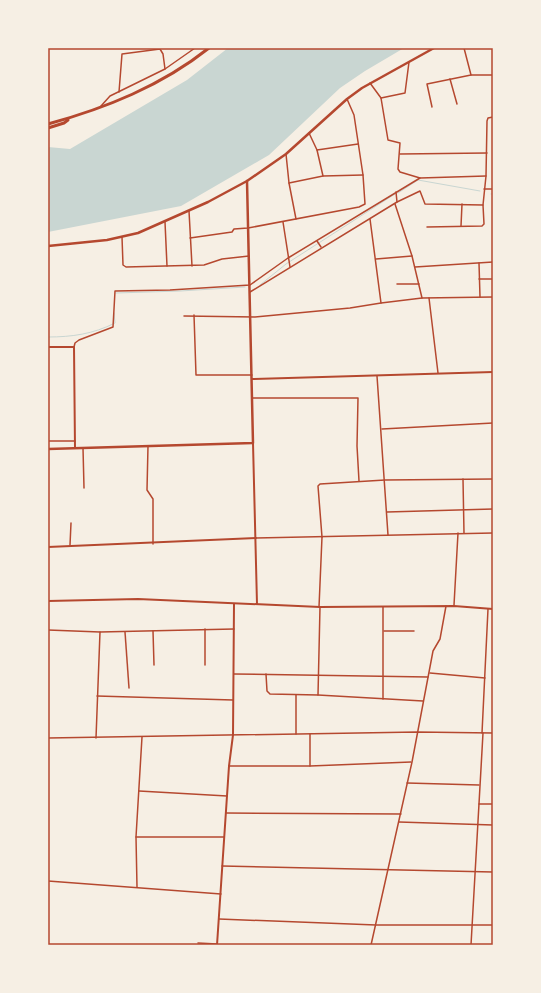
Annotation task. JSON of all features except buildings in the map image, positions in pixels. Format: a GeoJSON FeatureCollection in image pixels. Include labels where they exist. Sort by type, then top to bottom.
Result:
{"type":"FeatureCollection","features":[{"type":"Feature","properties":{"kind":"main road"},"geometry":{"type":"LineString","coordinates":[[48,124],[68,120],[124,99],[156,83],[209,48]]}},
{"type":"Feature","properties":{"kind":"main road"},"geometry":{"type":"LineString","coordinates":[[48,246],[122,239],[150,229],[189,211],[247,181],[286,154],[346,99],[370,83],[434,48]]}},
{"type":"Feature","properties":{"kind":"main road"},"geometry":{"type":"LineString","coordinates":[[48,128],[64,123],[68,120]]}},
{"type":"Feature","properties":{"kind":"main road"},"geometry":{"type":"LineString","coordinates":[[48,449],[254,443],[250,292],[248,285],[249,256],[247,181]]}},
{"type":"Feature","properties":{"kind":"street"},"geometry":{"type":"LineString","coordinates":[[100,108],[108,97],[165,70],[195,48]]}},
{"type":"Feature","properties":{"kind":"street"},"geometry":{"type":"LineString","coordinates":[[464,48],[470,74]]}},
{"type":"Feature","properties":{"kind":"street"},"geometry":{"type":"LineString","coordinates":[[119,92],[122,54],[161,50],[165,70]]}},
{"type":"Feature","properties":{"kind":"street"},"geometry":{"type":"LineString","coordinates":[[381,98],[405,93],[409,61]]}},
{"type":"Feature","properties":{"kind":"street"},"geometry":{"type":"LineString","coordinates":[[432,107],[427,85],[470,74],[493,75]]}},
{"type":"Feature","properties":{"kind":"street"},"geometry":{"type":"LineString","coordinates":[[450,79],[457,104]]}},
{"type":"Feature","properties":{"kind":"street"},"geometry":{"type":"LineString","coordinates":[[370,83],[381,98],[388,140],[400,143],[399,170],[420,178],[486,176]]}},
{"type":"Feature","properties":{"kind":"street"},"geometry":{"type":"LineString","coordinates":[[190,238],[232,232],[234,229],[283,222],[363,206],[366,202],[364,175],[354,115],[346,99]]}},
{"type":"Feature","properties":{"kind":"street"},"geometry":{"type":"LineString","coordinates":[[427,227],[483,225],[485,223],[483,205],[486,176],[487,121],[488,118],[493,117]]}},
{"type":"Feature","properties":{"kind":"street"},"geometry":{"type":"LineString","coordinates":[[309,133],[317,150],[323,176]]}},
{"type":"Feature","properties":{"kind":"street"},"geometry":{"type":"LineString","coordinates":[[317,150],[358,144]]}},
{"type":"Feature","properties":{"kind":"street"},"geometry":{"type":"LineString","coordinates":[[400,154],[487,153]]}},
{"type":"Feature","properties":{"kind":"street"},"geometry":{"type":"LineString","coordinates":[[286,154],[289,182],[296,219]]}},
{"type":"Feature","properties":{"kind":"street"},"geometry":{"type":"LineString","coordinates":[[289,182],[323,176],[364,175]]}},
{"type":"Feature","properties":{"kind":"street"},"geometry":{"type":"LineString","coordinates":[[75,448],[75,343],[114,325],[114,294],[118,290],[170,290],[248,285],[420,178]]}},
{"type":"Feature","properties":{"kind":"street"},"geometry":{"type":"LineString","coordinates":[[484,190],[493,190]]}},
{"type":"Feature","properties":{"kind":"street"},"geometry":{"type":"LineString","coordinates":[[396,202],[421,191],[424,204],[483,205]]}},
{"type":"Feature","properties":{"kind":"street"},"geometry":{"type":"LineString","coordinates":[[250,292],[290,266],[395,204],[396,192]]}},
{"type":"Feature","properties":{"kind":"street"},"geometry":{"type":"LineString","coordinates":[[395,204],[412,256],[422,298]]}},
{"type":"Feature","properties":{"kind":"street"},"geometry":{"type":"LineString","coordinates":[[461,226],[462,204]]}},
{"type":"Feature","properties":{"kind":"street"},"geometry":{"type":"LineString","coordinates":[[189,211],[192,266]]}},
{"type":"Feature","properties":{"kind":"street"},"geometry":{"type":"LineString","coordinates":[[370,219],[381,302]]}},
{"type":"Feature","properties":{"kind":"street"},"geometry":{"type":"LineString","coordinates":[[165,222],[167,266]]}},
{"type":"Feature","properties":{"kind":"street"},"geometry":{"type":"LineString","coordinates":[[283,222],[290,266]]}},
{"type":"Feature","properties":{"kind":"street"},"geometry":{"type":"LineString","coordinates":[[122,239],[124,267],[207,265],[222,259],[249,256]]}},
{"type":"Feature","properties":{"kind":"street"},"geometry":{"type":"LineString","coordinates":[[318,242],[322,248]]}},
{"type":"Feature","properties":{"kind":"street"},"geometry":{"type":"LineString","coordinates":[[376,259],[412,256]]}},
{"type":"Feature","properties":{"kind":"street"},"geometry":{"type":"LineString","coordinates":[[415,267],[493,262]]}},
{"type":"Feature","properties":{"kind":"street"},"geometry":{"type":"LineString","coordinates":[[479,263],[480,297]]}},
{"type":"Feature","properties":{"kind":"street"},"geometry":{"type":"LineString","coordinates":[[479,279],[493,279]]}},
{"type":"Feature","properties":{"kind":"street"},"geometry":{"type":"LineString","coordinates":[[397,284],[419,284]]}},
{"type":"Feature","properties":{"kind":"street"},"geometry":{"type":"LineString","coordinates":[[184,316],[250,317],[350,308],[381,302],[422,298],[493,297]]}},
{"type":"Feature","properties":{"kind":"street"},"geometry":{"type":"LineString","coordinates":[[429,298],[438,373]]}},
{"type":"Feature","properties":{"kind":"street"},"geometry":{"type":"LineString","coordinates":[[194,315],[196,375],[252,375]]}},
{"type":"Feature","properties":{"kind":"street"},"geometry":{"type":"LineString","coordinates":[[48,347],[74,347]]}},
{"type":"Feature","properties":{"kind":"street"},"geometry":{"type":"LineString","coordinates":[[252,379],[493,372]]}},
{"type":"Feature","properties":{"kind":"street"},"geometry":{"type":"LineString","coordinates":[[377,376],[382,429],[388,535]]}},
{"type":"Feature","properties":{"kind":"street"},"geometry":{"type":"LineString","coordinates":[[252,398],[358,398],[357,446],[359,481]]}},
{"type":"Feature","properties":{"kind":"street"},"geometry":{"type":"LineString","coordinates":[[382,429],[493,423],[493,448]]}},
{"type":"Feature","properties":{"kind":"street"},"geometry":{"type":"LineString","coordinates":[[48,442],[75,441]]}},
{"type":"Feature","properties":{"kind":"street"},"geometry":{"type":"LineString","coordinates":[[254,443],[257,604]]}},
{"type":"Feature","properties":{"kind":"street"},"geometry":{"type":"LineString","coordinates":[[148,446],[147,490],[153,499],[153,544]]}},
{"type":"Feature","properties":{"kind":"street"},"geometry":{"type":"LineString","coordinates":[[83,448],[84,488]]}},
{"type":"Feature","properties":{"kind":"street"},"geometry":{"type":"LineString","coordinates":[[463,479],[464,533]]}},
{"type":"Feature","properties":{"kind":"street"},"geometry":{"type":"LineString","coordinates":[[318,695],[322,537],[319,485],[385,480],[493,479]]}},
{"type":"Feature","properties":{"kind":"street"},"geometry":{"type":"LineString","coordinates":[[387,512],[493,509]]}},
{"type":"Feature","properties":{"kind":"street"},"geometry":{"type":"LineString","coordinates":[[70,546],[71,523]]}},
{"type":"Feature","properties":{"kind":"street"},"geometry":{"type":"LineString","coordinates":[[454,606],[458,533]]}},
{"type":"Feature","properties":{"kind":"street"},"geometry":{"type":"LineString","coordinates":[[48,547],[153,544],[256,538],[493,533]]}},
{"type":"Feature","properties":{"kind":"street"},"geometry":{"type":"LineString","coordinates":[[48,601],[138,599],[320,607],[454,606],[493,610]]}},
{"type":"Feature","properties":{"kind":"street"},"geometry":{"type":"LineString","coordinates":[[198,943],[217,945],[229,766],[233,735],[234,604]]}},
{"type":"Feature","properties":{"kind":"street"},"geometry":{"type":"LineString","coordinates":[[371,945],[412,762],[433,651],[440,639],[446,606]]}},
{"type":"Feature","properties":{"kind":"street"},"geometry":{"type":"LineString","coordinates":[[383,607],[383,699]]}},
{"type":"Feature","properties":{"kind":"street"},"geometry":{"type":"LineString","coordinates":[[471,945],[486,678],[488,609]]}},
{"type":"Feature","properties":{"kind":"street"},"geometry":{"type":"LineString","coordinates":[[205,665],[206,629]]}},
{"type":"Feature","properties":{"kind":"street"},"geometry":{"type":"LineString","coordinates":[[48,630],[125,632],[234,629]]}},
{"type":"Feature","properties":{"kind":"street"},"geometry":{"type":"LineString","coordinates":[[384,632],[414,630]]}},
{"type":"Feature","properties":{"kind":"street"},"geometry":{"type":"LineString","coordinates":[[154,631],[154,665]]}},
{"type":"Feature","properties":{"kind":"street"},"geometry":{"type":"LineString","coordinates":[[96,738],[100,632]]}},
{"type":"Feature","properties":{"kind":"street"},"geometry":{"type":"LineString","coordinates":[[125,632],[129,688]]}},
{"type":"Feature","properties":{"kind":"street"},"geometry":{"type":"LineString","coordinates":[[429,673],[486,678]]}},
{"type":"Feature","properties":{"kind":"street"},"geometry":{"type":"LineString","coordinates":[[234,674],[429,677]]}},
{"type":"Feature","properties":{"kind":"street"},"geometry":{"type":"LineString","coordinates":[[266,674],[268,694],[318,695],[423,701]]}},
{"type":"Feature","properties":{"kind":"street"},"geometry":{"type":"LineString","coordinates":[[296,695],[296,734]]}},
{"type":"Feature","properties":{"kind":"street"},"geometry":{"type":"LineString","coordinates":[[97,696],[233,700]]}},
{"type":"Feature","properties":{"kind":"street"},"geometry":{"type":"LineString","coordinates":[[48,738],[417,732],[493,733]]}},
{"type":"Feature","properties":{"kind":"street"},"geometry":{"type":"LineString","coordinates":[[310,734],[310,766]]}},
{"type":"Feature","properties":{"kind":"street"},"geometry":{"type":"LineString","coordinates":[[137,887],[136,836],[142,737]]}},
{"type":"Feature","properties":{"kind":"street"},"geometry":{"type":"LineString","coordinates":[[229,766],[310,766],[412,762]]}},
{"type":"Feature","properties":{"kind":"street"},"geometry":{"type":"LineString","coordinates":[[407,783],[480,785]]}},
{"type":"Feature","properties":{"kind":"street"},"geometry":{"type":"LineString","coordinates":[[139,791],[228,796]]}},
{"type":"Feature","properties":{"kind":"street"},"geometry":{"type":"LineString","coordinates":[[479,804],[493,804]]}},
{"type":"Feature","properties":{"kind":"street"},"geometry":{"type":"LineString","coordinates":[[226,813],[401,814]]}},
{"type":"Feature","properties":{"kind":"street"},"geometry":{"type":"LineString","coordinates":[[399,822],[493,825]]}},
{"type":"Feature","properties":{"kind":"street"},"geometry":{"type":"LineString","coordinates":[[136,836],[224,837]]}},
{"type":"Feature","properties":{"kind":"street"},"geometry":{"type":"LineString","coordinates":[[222,866],[493,872]]}},
{"type":"Feature","properties":{"kind":"street"},"geometry":{"type":"LineString","coordinates":[[48,881],[220,894]]}},
{"type":"Feature","properties":{"kind":"street"},"geometry":{"type":"LineString","coordinates":[[218,919],[376,925],[493,925]]}},
{"type":"Feature","properties":{"kind":"shaded area"},"geometry":{"type":"Polygon","coordinates":[[[228,48],[404,48],[340,88],[269,155],[181,206],[48,232],[48,147],[70,149],[187,80],[228,48]]]}},
{"type":"Feature","properties":{"kind":"waterway"},"geometry":{"type":"LineString","coordinates":[[398,193],[418,180],[480,191]]}},
{"type":"Feature","properties":{"kind":"waterway"},"geometry":{"type":"LineString","coordinates":[[260,285],[286,264],[395,194]]}},
{"type":"Feature","properties":{"kind":"waterway"},"geometry":{"type":"LineString","coordinates":[[116,293],[245,287]]}},
{"type":"Feature","properties":{"kind":"waterway"},"geometry":{"type":"LineString","coordinates":[[48,337],[74,335],[99,330],[115,323],[114,313]]}}]}
